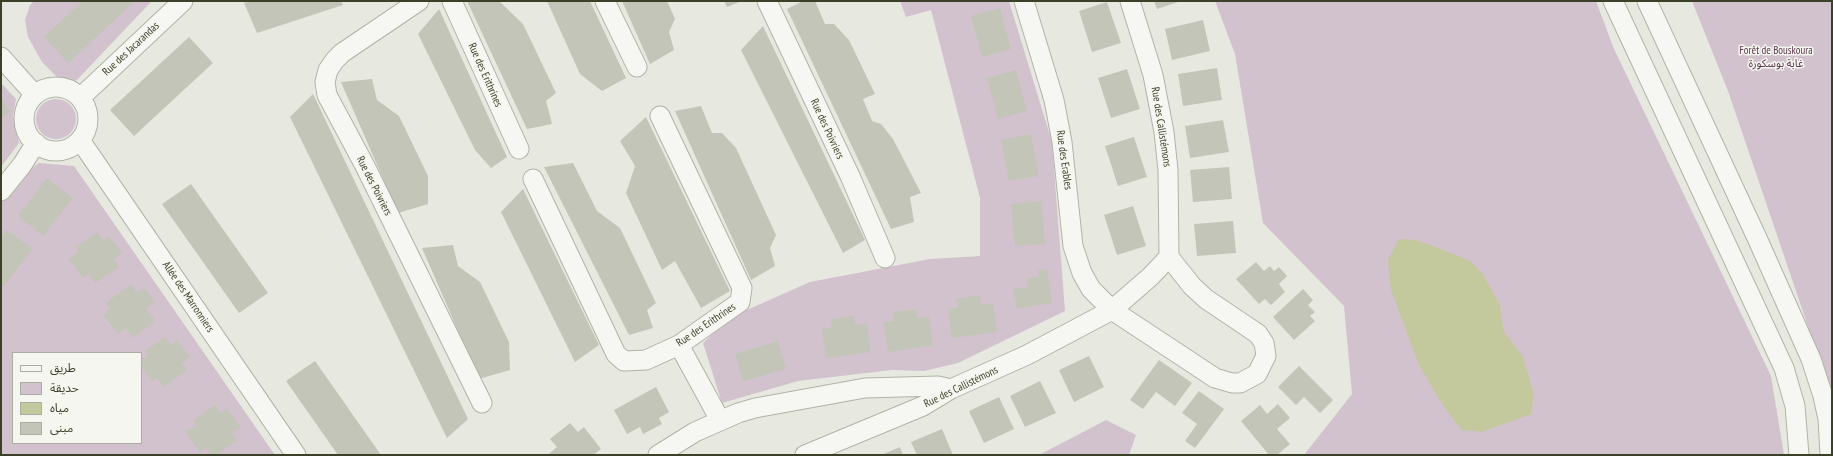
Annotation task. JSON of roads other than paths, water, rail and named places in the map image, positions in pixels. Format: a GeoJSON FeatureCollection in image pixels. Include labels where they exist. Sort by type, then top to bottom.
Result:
{"type":"FeatureCollection","features":[{"type":"Feature","properties":{"kind":"street","name":"Rue des Jacarandas"},"geometry":{"type":"LineString","coordinates":[[80,98],[183,1]]}},
{"type":"Feature","properties":{"kind":"street","name":"Rue des Poivriers"},"geometry":{"type":"LineString","coordinates":[[419,1],[342,53],[335,60],[328,70],[325,82],[326,95],[365,166],[482,403]]}},
{"type":"Feature","properties":{"kind":"street","name":"Rue des Erithrines"},"geometry":{"type":"LineString","coordinates":[[452,1],[519,149]]}},
{"type":"Feature","properties":{"kind":"street"},"geometry":{"type":"LineString","coordinates":[[605,1],[637,67]]}},
{"type":"Feature","properties":{"kind":"street","name":"Rue des Poivriers"},"geometry":{"type":"LineString","coordinates":[[767,1],[850,176],[885,258]]}},
{"type":"Feature","properties":{"kind":"street","name":"Rue des Erables"},"geometry":{"type":"LineString","coordinates":[[1024,1],[1054,100],[1060,128],[1068,182],[1070,224],[1073,246],[1082,272],[1091,289],[1112,310]]}},
{"type":"Feature","properties":{"kind":"street","name":"Rue des Callistémons"},"geometry":{"type":"LineString","coordinates":[[805,455],[923,406],[951,389],[1027,355],[1112,310],[1150,278],[1168,257],[1168,170],[1164,132],[1152,74],[1130,1]]}},
{"type":"Feature","properties":{"kind":"street"},"geometry":{"type":"LineString","coordinates":[[1613,1],[1784,368],[1795,406],[1799,455]]}},
{"type":"Feature","properties":{"kind":"street"},"geometry":{"type":"LineString","coordinates":[[1647,1],[1751,223],[1812,359],[1828,419],[1830,455]]}},
{"type":"Feature","properties":{"kind":"street"},"geometry":{"type":"LineString","coordinates":[[1,57],[35,95]]}},
{"type":"Feature","properties":{"kind":"street"},"geometry":{"type":"LineString","coordinates":[[58,87],[72,92],[80,98],[86,108],[88,119],[86,130],[80,140],[67,149],[56,151],[45,149],[36,143],[27,133],[24,119],[27,106],[35,95],[44,89],[58,87]]}},
{"type":"Feature","properties":{"kind":"street","name":"Rue des Erithrines"},"geometry":{"type":"LineString","coordinates":[[533,179],[616,354],[624,361],[646,360],[679,345],[740,302],[742,288],[660,116]]}},
{"type":"Feature","properties":{"kind":"street","name":"Allée des Marronniers"},"geometry":{"type":"LineString","coordinates":[[80,140],[296,455]]}},
{"type":"Feature","properties":{"kind":"street"},"geometry":{"type":"LineString","coordinates":[[1,191],[22,166],[36,143]]}},
{"type":"Feature","properties":{"kind":"street"},"geometry":{"type":"LineString","coordinates":[[1112,310],[1215,378],[1232,383],[1240,383],[1257,374],[1266,356],[1264,343],[1258,334],[1206,299],[1192,286],[1168,257]]}},
{"type":"Feature","properties":{"kind":"street"},"geometry":{"type":"LineString","coordinates":[[679,345],[720,420]]}},
{"type":"Feature","properties":{"kind":"street"},"geometry":{"type":"LineString","coordinates":[[658,455],[695,432],[720,420],[755,408],[864,388],[923,386],[951,389]]}},
{"type":"Feature","properties":{"kind":"water"},"geometry":{"type":"Polygon","coordinates":[[[1399,239],[1416,240],[1441,249],[1470,261],[1482,273],[1500,305],[1504,332],[1523,357],[1534,395],[1531,414],[1482,432],[1462,430],[1444,407],[1419,365],[1391,290],[1388,260],[1399,239]]]}},
{"type":"Feature","properties":{"kind":"park label","name":"Forêt de Bouskoura غابة بوسكورة"},"geometry":{"type":"Point","coordinates":[1776,57]}}]}
